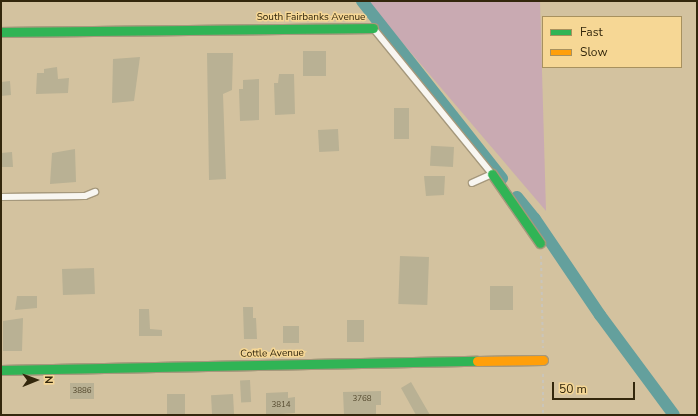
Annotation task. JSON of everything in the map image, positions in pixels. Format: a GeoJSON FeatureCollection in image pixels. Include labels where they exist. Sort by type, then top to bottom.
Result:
{"type":"FeatureCollection","features":[{"type":"Feature","properties":{"kind":"street","name":"South Fairbanks Avenue"},"geometry":{"type":"LineString","coordinates":[[1,32],[373,28]]}},
{"type":"Feature","properties":{"kind":"street","name":"South Fairbanks Avenue"},"geometry":{"type":"LineString","coordinates":[[492,174],[540,243]]}},
{"type":"Feature","properties":{"kind":"street","name":"Cottle Avenue"},"geometry":{"type":"LineString","coordinates":[[1,370],[543,360]]}},
{"type":"Feature","properties":{"kind":"lane","name":"South Fairbanks Avenue"},"geometry":{"type":"LineString","coordinates":[[373,28],[492,174]]}},
{"type":"Feature","properties":{"kind":"lane"},"geometry":{"type":"LineString","coordinates":[[472,183],[492,174]]}},
{"type":"Feature","properties":{"kind":"lane"},"geometry":{"type":"LineString","coordinates":[[1,197],[85,196],[95,192]]}},
{"type":"Feature","properties":{"kind":"path"},"geometry":{"type":"LineString","coordinates":[[540,243],[543,415]]}},
{"type":"Feature","properties":{"kind":"shaded area"},"geometry":{"type":"Polygon","coordinates":[[[368,1],[540,1],[546,211],[395,34],[368,1]]]}},
{"type":"Feature","properties":{"kind":"building"},"geometry":{"type":"Polygon","coordinates":[[[303,51],[326,51],[326,76],[303,76],[303,51]]]}},
{"type":"Feature","properties":{"kind":"building"},"geometry":{"type":"Polygon","coordinates":[[[207,53],[233,53],[232,90],[223,94],[226,179],[209,180],[207,53]]]}},
{"type":"Feature","properties":{"kind":"building"},"geometry":{"type":"Polygon","coordinates":[[[140,57],[134,101],[112,103],[113,59],[140,57]]]}},
{"type":"Feature","properties":{"kind":"building"},"geometry":{"type":"Polygon","coordinates":[[[57,67],[58,79],[69,78],[68,93],[36,94],[37,73],[44,73],[44,69],[57,67]]]}},
{"type":"Feature","properties":{"kind":"building"},"geometry":{"type":"Polygon","coordinates":[[[279,74],[294,74],[295,114],[275,115],[274,83],[278,83],[279,74]]]}},
{"type":"Feature","properties":{"kind":"building"},"geometry":{"type":"Polygon","coordinates":[[[259,79],[259,120],[240,121],[239,89],[243,89],[243,80],[259,79]]]}},
{"type":"Feature","properties":{"kind":"building"},"geometry":{"type":"Polygon","coordinates":[[[10,81],[11,95],[1,96],[1,82],[10,81]]]}},
{"type":"Feature","properties":{"kind":"building"},"geometry":{"type":"Polygon","coordinates":[[[394,108],[409,108],[409,139],[394,139],[394,108]]]}},
{"type":"Feature","properties":{"kind":"building"},"geometry":{"type":"Polygon","coordinates":[[[338,129],[339,151],[319,152],[318,130],[338,129]]]}},
{"type":"Feature","properties":{"kind":"building"},"geometry":{"type":"Polygon","coordinates":[[[431,146],[454,147],[453,167],[430,166],[431,146]]]}},
{"type":"Feature","properties":{"kind":"building"},"geometry":{"type":"Polygon","coordinates":[[[75,149],[76,182],[50,184],[52,153],[75,149]]]}},
{"type":"Feature","properties":{"kind":"building"},"geometry":{"type":"Polygon","coordinates":[[[12,152],[13,167],[1,167],[1,153],[12,152]]]}},
{"type":"Feature","properties":{"kind":"building"},"geometry":{"type":"Polygon","coordinates":[[[424,176],[445,176],[444,195],[426,196],[424,176]]]}},
{"type":"Feature","properties":{"kind":"building"},"geometry":{"type":"Polygon","coordinates":[[[400,256],[429,257],[427,305],[398,304],[400,256]]]}},
{"type":"Feature","properties":{"kind":"building"},"geometry":{"type":"Polygon","coordinates":[[[94,268],[95,294],[63,295],[62,269],[94,268]]]}},
{"type":"Feature","properties":{"kind":"building"},"geometry":{"type":"Polygon","coordinates":[[[490,286],[513,286],[513,310],[490,310],[490,286]]]}},
{"type":"Feature","properties":{"kind":"building"},"geometry":{"type":"Polygon","coordinates":[[[17,296],[37,296],[37,308],[15,310],[17,296]]]}},
{"type":"Feature","properties":{"kind":"building"},"geometry":{"type":"Polygon","coordinates":[[[243,307],[253,307],[253,318],[256,318],[257,339],[244,339],[243,307]]]}},
{"type":"Feature","properties":{"kind":"building"},"geometry":{"type":"Polygon","coordinates":[[[139,309],[149,309],[150,329],[162,330],[162,336],[139,336],[139,309]]]}},
{"type":"Feature","properties":{"kind":"building"},"geometry":{"type":"Polygon","coordinates":[[[23,318],[22,351],[3,351],[3,321],[23,318]]]}},
{"type":"Feature","properties":{"kind":"building"},"geometry":{"type":"Polygon","coordinates":[[[347,320],[364,320],[364,342],[347,342],[347,320]]]}},
{"type":"Feature","properties":{"kind":"building"},"geometry":{"type":"Polygon","coordinates":[[[283,326],[299,326],[299,343],[283,343],[283,326]]]}},
{"type":"Feature","properties":{"kind":"building"},"geometry":{"type":"Polygon","coordinates":[[[250,380],[251,402],[241,402],[240,381],[250,380]]]}},
{"type":"Feature","properties":{"kind":"building"},"geometry":{"type":"Polygon","coordinates":[[[411,382],[430,415],[416,415],[401,388],[411,382]]]}},
{"type":"Feature","properties":{"kind":"building"},"geometry":{"type":"Polygon","coordinates":[[[70,383],[94,383],[94,399],[70,399],[70,383]]]}},
{"type":"Feature","properties":{"kind":"building"},"geometry":{"type":"Polygon","coordinates":[[[381,391],[381,405],[376,405],[376,414],[344,415],[343,392],[381,391]]]}},
{"type":"Feature","properties":{"kind":"building"},"geometry":{"type":"Polygon","coordinates":[[[288,392],[288,398],[295,397],[295,413],[266,415],[266,393],[288,392]]]}},
{"type":"Feature","properties":{"kind":"building"},"geometry":{"type":"Polygon","coordinates":[[[167,394],[185,394],[185,415],[167,415],[167,394]]]}},
{"type":"Feature","properties":{"kind":"building"},"geometry":{"type":"Polygon","coordinates":[[[233,394],[234,415],[212,415],[211,395],[233,394]]]}},
{"type":"Feature","properties":{"kind":"waterway"},"geometry":{"type":"LineString","coordinates":[[362,1],[502,178]]}},
{"type":"Feature","properties":{"kind":"waterway"},"geometry":{"type":"LineString","coordinates":[[517,197],[535,219],[600,315],[674,415]]}},
{"type":"Feature","properties":{"kind":"traffic: fast"},"geometry":{"type":"LineString","coordinates":[[1,32],[373,28]]}},
{"type":"Feature","properties":{"kind":"traffic: fast"},"geometry":{"type":"LineString","coordinates":[[492,174],[540,243]]}},
{"type":"Feature","properties":{"kind":"traffic: fast"},"geometry":{"type":"LineString","coordinates":[[1,370],[477,361]]}},
{"type":"Feature","properties":{"kind":"traffic: slow"},"geometry":{"type":"LineString","coordinates":[[477,361],[543,360]]}}]}
